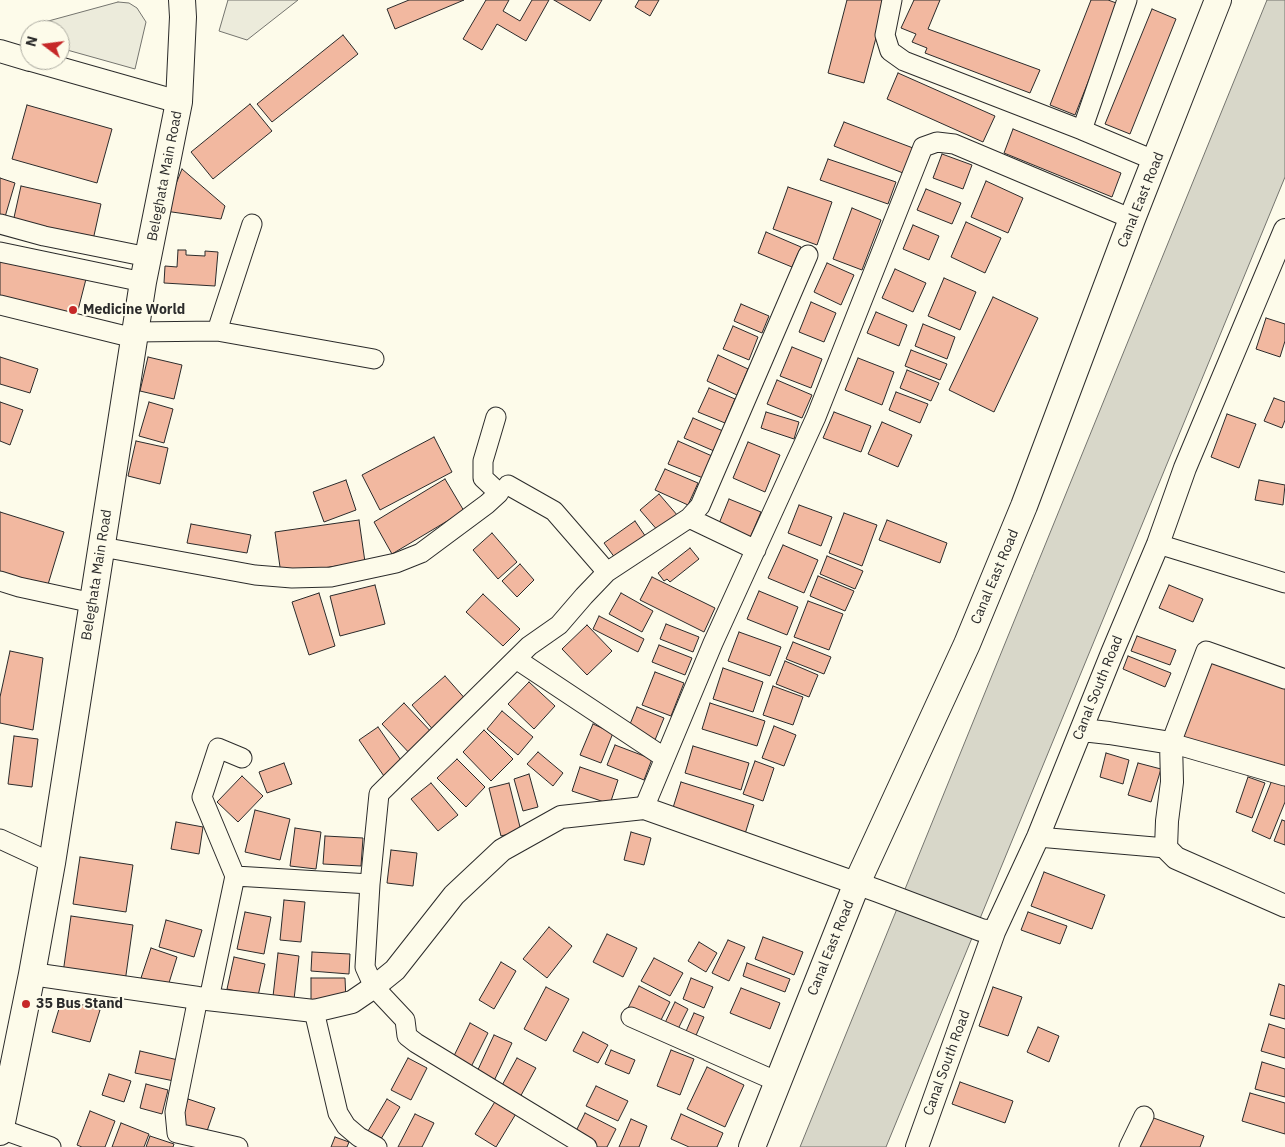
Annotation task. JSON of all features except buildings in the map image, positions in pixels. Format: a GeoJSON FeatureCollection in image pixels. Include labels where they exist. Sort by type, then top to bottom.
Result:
{"type":"FeatureCollection","features":[{"type":"Feature","properties":{"kind":"main road","name":"Canal East Road"},"geometry":{"type":"LineString","coordinates":[[752,1147],[778,1082],[868,887],[1024,506],[1132,219],[1218,0]]}},
{"type":"Feature","properties":{"kind":"main road","name":"Beleghata Main Road"},"geometry":{"type":"LineString","coordinates":[[0,1131],[32,974],[52,863],[143,282],[180,102],[181,4]]}},
{"type":"Feature","properties":{"kind":"street"},"geometry":{"type":"LineString","coordinates":[[892,0],[885,35],[890,51],[904,61],[1082,130],[1156,161]]}},
{"type":"Feature","properties":{"kind":"street"},"geometry":{"type":"LineString","coordinates":[[1082,130],[1127,0]]}},
{"type":"Feature","properties":{"kind":"street"},"geometry":{"type":"LineString","coordinates":[[0,51],[20,57]]}},
{"type":"Feature","properties":{"kind":"street"},"geometry":{"type":"LineString","coordinates":[[66,70],[180,102]]}},
{"type":"Feature","properties":{"kind":"street"},"geometry":{"type":"LineString","coordinates":[[644,808],[713,643],[816,417],[922,147],[937,142],[954,144],[1132,219]]}},
{"type":"Feature","properties":{"kind":"street"},"geometry":{"type":"LineString","coordinates":[[0,224],[44,236],[148,257]]}},
{"type":"Feature","properties":{"kind":"street"},"geometry":{"type":"LineString","coordinates":[[218,331],[252,224]]}},
{"type":"Feature","properties":{"kind":"street","name":"Canal South Road"},"geometry":{"type":"LineString","coordinates":[[917,1147],[987,931],[1038,837],[1158,544],[1185,468],[1285,230]]}},
{"type":"Feature","properties":{"kind":"street"},"geometry":{"type":"LineString","coordinates":[[0,252],[143,282]]}},
{"type":"Feature","properties":{"kind":"street"},"geometry":{"type":"LineString","coordinates":[[587,1147],[416,1043],[407,1036],[405,1020],[374,987],[365,967],[370,884],[379,794],[529,646],[559,625],[607,572],[689,518],[700,506],[808,255]]}},
{"type":"Feature","properties":{"kind":"street"},"geometry":{"type":"LineString","coordinates":[[0,305],[135,335],[218,331],[374,359]]}},
{"type":"Feature","properties":{"kind":"street"},"geometry":{"type":"LineString","coordinates":[[102,547],[256,575],[292,578],[331,577],[396,563],[421,553],[499,493],[483,478],[483,461],[496,416]]}},
{"type":"Feature","properties":{"kind":"street"},"geometry":{"type":"LineString","coordinates":[[508,484],[554,511],[607,572]]}},
{"type":"Feature","properties":{"kind":"street"},"geometry":{"type":"LineString","coordinates":[[689,518],[756,550]]}},
{"type":"Feature","properties":{"kind":"street"},"geometry":{"type":"LineString","coordinates":[[1158,544],[1285,583]]}},
{"type":"Feature","properties":{"kind":"street"},"geometry":{"type":"LineString","coordinates":[[0,581],[93,604]]}},
{"type":"Feature","properties":{"kind":"street"},"geometry":{"type":"LineString","coordinates":[[1166,848],[1172,782],[1171,743],[1206,651],[1285,680]]}},
{"type":"Feature","properties":{"kind":"street"},"geometry":{"type":"LineString","coordinates":[[516,659],[665,758]]}},
{"type":"Feature","properties":{"kind":"street"},"geometry":{"type":"LineString","coordinates":[[1082,730],[1171,743],[1285,776]]}},
{"type":"Feature","properties":{"kind":"street"},"geometry":{"type":"LineString","coordinates":[[238,1147],[177,1133],[175,1112],[235,876],[202,797],[218,748],[242,758]]}},
{"type":"Feature","properties":{"kind":"street"},"geometry":{"type":"LineString","coordinates":[[32,974],[203,998],[314,1011],[352,1002],[395,970],[454,895],[502,850],[561,817],[644,808],[987,931]]}},
{"type":"Feature","properties":{"kind":"street"},"geometry":{"type":"LineString","coordinates":[[1038,837],[1166,848],[1176,858],[1285,906]]}},
{"type":"Feature","properties":{"kind":"street"},"geometry":{"type":"LineString","coordinates":[[0,840],[52,863]]}},
{"type":"Feature","properties":{"kind":"street"},"geometry":{"type":"LineString","coordinates":[[235,876],[370,884]]}},
{"type":"Feature","properties":{"kind":"street"},"geometry":{"type":"LineString","coordinates":[[314,1011],[338,1113],[346,1126],[358,1137],[377,1147]]}},
{"type":"Feature","properties":{"kind":"street"},"geometry":{"type":"LineString","coordinates":[[631,1017],[778,1082]]}},
{"type":"Feature","properties":{"kind":"street"},"geometry":{"type":"LineString","coordinates":[[1129,1147],[1144,1116]]}},
{"type":"Feature","properties":{"kind":"street"},"geometry":{"type":"LineString","coordinates":[[0,1131],[51,1147]]}},
{"type":"Feature","properties":{"kind":"shaded area"},"geometry":{"type":"Polygon","coordinates":[[[228,0],[298,0],[247,40],[219,31],[228,0]]]}},
{"type":"Feature","properties":{"kind":"shaded area"},"geometry":{"type":"Polygon","coordinates":[[[1267,0],[1285,0],[1285,177],[886,1147],[800,1147],[1267,0]]]}},
{"type":"Feature","properties":{"kind":"shaded area"},"geometry":{"type":"Polygon","coordinates":[[[118,2],[129,3],[137,8],[146,22],[135,69],[70,51],[70,20],[52,20],[118,2]]]}},
{"type":"Feature","properties":{"kind":"place","name":"Medicine World"},"geometry":{"type":"Point","coordinates":[73,310]}},
{"type":"Feature","properties":{"kind":"place","name":"35 Bus Stand"},"geometry":{"type":"Point","coordinates":[26,1004]}}]}
